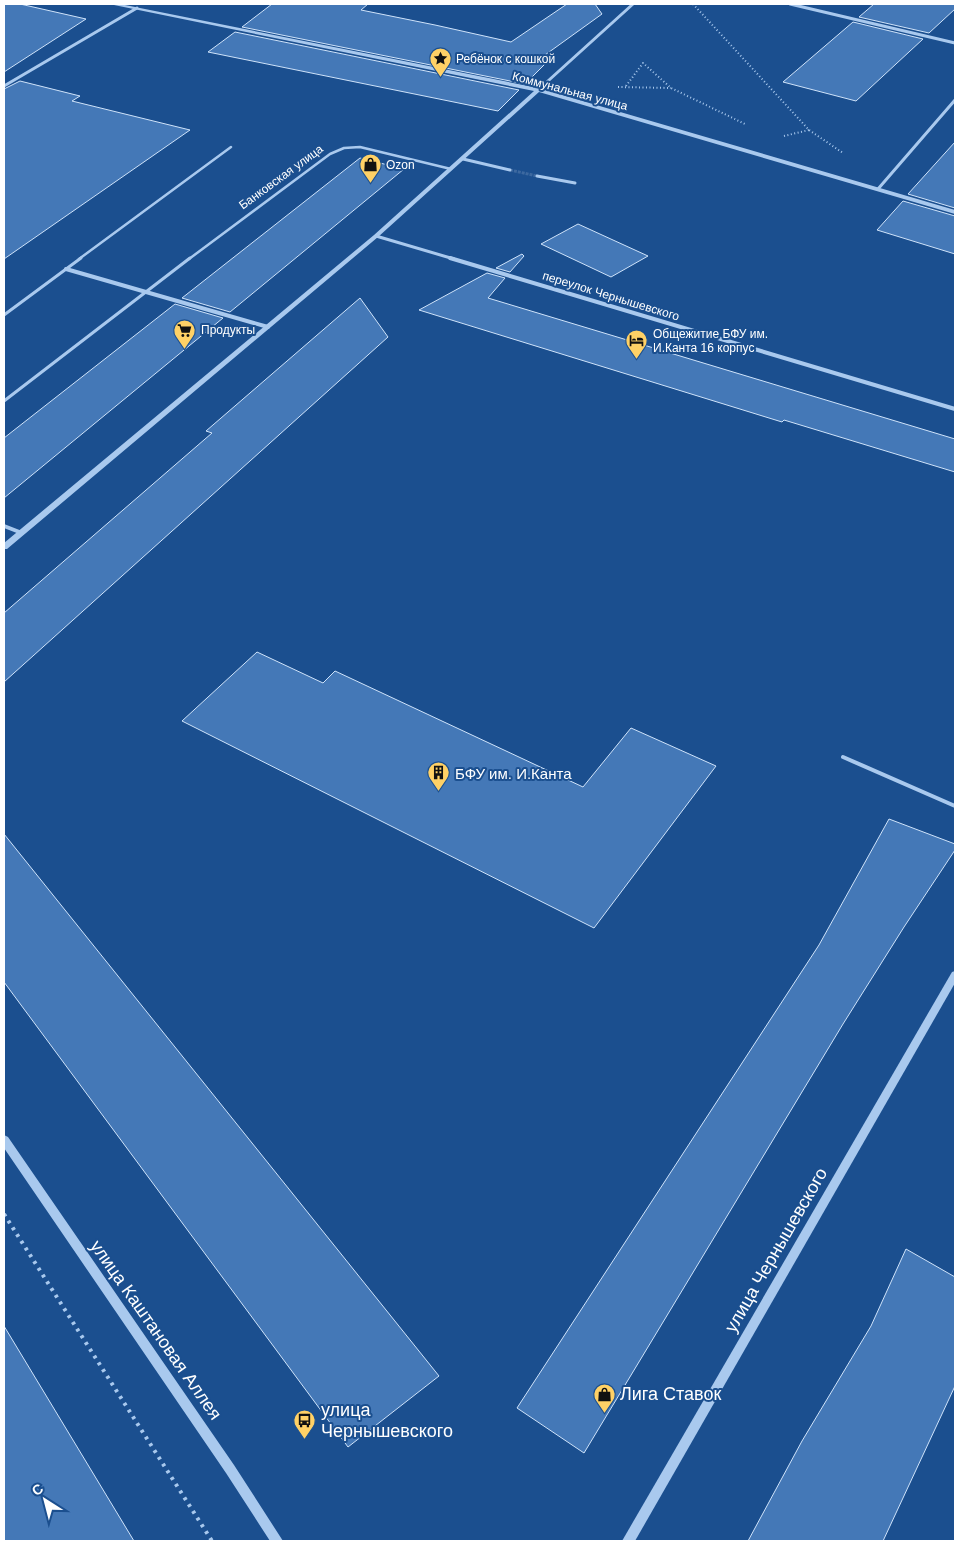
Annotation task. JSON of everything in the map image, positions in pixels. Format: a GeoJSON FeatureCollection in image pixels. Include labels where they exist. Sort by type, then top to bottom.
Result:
{"type":"FeatureCollection","features":[{"type":"Feature","properties":{"kind":"street","name":"Коммунальная улица"},"geometry":{"type":"LineString","coordinates":[[114,4],[538,90],[955,212]]}},
{"type":"Feature","properties":{"kind":"street"},"geometry":{"type":"LineString","coordinates":[[4,547],[376,236],[633,4]]}},
{"type":"Feature","properties":{"kind":"street"},"geometry":{"type":"LineString","coordinates":[[790,4],[955,43]]}},
{"type":"Feature","properties":{"kind":"street"},"geometry":{"type":"LineString","coordinates":[[4,86],[137,8]]}},
{"type":"Feature","properties":{"kind":"street"},"geometry":{"type":"LineString","coordinates":[[878,188],[955,100]]}},
{"type":"Feature","properties":{"kind":"street"},"geometry":{"type":"LineString","coordinates":[[463,159],[510,170]]}},
{"type":"Feature","properties":{"kind":"street"},"geometry":{"type":"LineString","coordinates":[[537,176],[574,184]]}},
{"type":"Feature","properties":{"kind":"street","name":"переулок Чернышевского"},"geometry":{"type":"LineString","coordinates":[[376,236],[955,409]]}},
{"type":"Feature","properties":{"kind":"street"},"geometry":{"type":"LineString","coordinates":[[66,269],[268,327]]}},
{"type":"Feature","properties":{"kind":"street"},"geometry":{"type":"LineString","coordinates":[[4,526],[22,533]]}},
{"type":"Feature","properties":{"kind":"street","name":"улица Чернышевского"},"geometry":{"type":"LineString","coordinates":[[628,1541],[955,976]]}},
{"type":"Feature","properties":{"kind":"street","name":"улица Каштановая Аллея"},"geometry":{"type":"LineString","coordinates":[[4,1140],[230,1469],[276,1541]]}},
{"type":"Feature","properties":{"kind":"lane","name":"Банковская улица"},"geometry":{"type":"LineString","coordinates":[[4,401],[145,292],[330,154],[344,148],[360,147],[451,169]]}},
{"type":"Feature","properties":{"kind":"lane"},"geometry":{"type":"LineString","coordinates":[[4,315],[231,148]]}},
{"type":"Feature","properties":{"kind":"lane"},"geometry":{"type":"LineString","coordinates":[[843,758],[955,806]]}},
{"type":"Feature","properties":{"kind":"path"},"geometry":{"type":"LineString","coordinates":[[693,4],[809,130],[847,156]]}},
{"type":"Feature","properties":{"kind":"path"},"geometry":{"type":"LineString","coordinates":[[626,86],[643,63],[671,88],[749,126]]}},
{"type":"Feature","properties":{"kind":"path"},"geometry":{"type":"LineString","coordinates":[[783,136],[809,130]]}},
{"type":"Feature","properties":{"kind":"path"},"geometry":{"type":"LineString","coordinates":[[4,1214],[212,1541]]}},
{"type":"Feature","properties":{"kind":"building"},"geometry":{"type":"Polygon","coordinates":[[[4,4],[20,4],[86,19],[4,72],[4,4]]]}},
{"type":"Feature","properties":{"kind":"building"},"geometry":{"type":"Polygon","coordinates":[[[272,4],[368,4],[361,10],[511,42],[567,4],[595,4],[602,14],[545,55],[552,57],[525,84],[242,27],[272,4]]]}},
{"type":"Feature","properties":{"kind":"building"},"geometry":{"type":"Polygon","coordinates":[[[874,4],[955,4],[955,9],[929,33],[859,17],[874,4]]]}},
{"type":"Feature","properties":{"kind":"building"},"geometry":{"type":"Polygon","coordinates":[[[853,22],[923,39],[856,101],[783,82],[853,22]]]}},
{"type":"Feature","properties":{"kind":"building"},"geometry":{"type":"Polygon","coordinates":[[[235,32],[519,90],[498,111],[208,52],[235,32]]]}},
{"type":"Feature","properties":{"kind":"building"},"geometry":{"type":"Polygon","coordinates":[[[20,81],[80,96],[72,101],[190,130],[4,259],[4,89],[20,81]]]}},
{"type":"Feature","properties":{"kind":"building"},"geometry":{"type":"Polygon","coordinates":[[[955,142],[955,208],[908,194],[955,142]]]}},
{"type":"Feature","properties":{"kind":"building"},"geometry":{"type":"Polygon","coordinates":[[[360,158],[404,169],[230,312],[182,298],[360,158]]]}},
{"type":"Feature","properties":{"kind":"building"},"geometry":{"type":"Polygon","coordinates":[[[903,201],[955,216],[955,254],[877,230],[903,201]]]}},
{"type":"Feature","properties":{"kind":"building"},"geometry":{"type":"Polygon","coordinates":[[[578,224],[648,256],[611,277],[541,244],[578,224]]]}},
{"type":"Feature","properties":{"kind":"building"},"geometry":{"type":"Polygon","coordinates":[[[522,254],[524,256],[510,272],[496,268],[522,254]]]}},
{"type":"Feature","properties":{"kind":"building"},"geometry":{"type":"Polygon","coordinates":[[[487,273],[505,278],[488,298],[955,439],[955,472],[784,420],[782,422],[419,310],[487,273]]]}},
{"type":"Feature","properties":{"kind":"building"},"geometry":{"type":"Polygon","coordinates":[[[360,298],[388,337],[4,682],[4,613],[212,433],[206,431],[360,298]]]}},
{"type":"Feature","properties":{"kind":"building"},"geometry":{"type":"Polygon","coordinates":[[[175,304],[223,318],[4,498],[4,438],[175,304]]]}},
{"type":"Feature","properties":{"kind":"building","name":"БФУ им. И.Канта"},"geometry":{"type":"Polygon","coordinates":[[[257,652],[323,683],[335,671],[583,787],[631,728],[716,766],[594,928],[182,721],[257,652]]]}},
{"type":"Feature","properties":{"kind":"building"},"geometry":{"type":"Polygon","coordinates":[[[889,819],[955,844],[955,850],[843,1024],[584,1453],[517,1408],[819,945],[889,819]]]}},
{"type":"Feature","properties":{"kind":"building"},"geometry":{"type":"Polygon","coordinates":[[[4,834],[439,1376],[348,1447],[4,982],[4,834]]]}},
{"type":"Feature","properties":{"kind":"building"},"geometry":{"type":"Polygon","coordinates":[[[906,1249],[955,1277],[955,1386],[883,1541],[748,1541],[802,1441],[871,1326],[906,1249]]]}},
{"type":"Feature","properties":{"kind":"building"},"geometry":{"type":"Polygon","coordinates":[[[4,1326],[134,1541],[4,1541],[4,1326]]]}},
{"type":"Feature","properties":{"kind":"tunnel"},"geometry":{"type":"LineString","coordinates":[[510,170],[537,176]]}},
{"type":"Feature","properties":{"kind":"place","name":"Ребёнок с кошкой"},"geometry":{"type":"Point","coordinates":[440,78]}},
{"type":"Feature","properties":{"kind":"place","name":"Ozon"},"geometry":{"type":"Point","coordinates":[370,184]}},
{"type":"Feature","properties":{"kind":"place","name":"Продукты"},"geometry":{"type":"Point","coordinates":[185,349]}},
{"type":"Feature","properties":{"kind":"place","name":"Общежитие БФУ им. И.Канта 16 корпус"},"geometry":{"type":"Point","coordinates":[637,360]}},
{"type":"Feature","properties":{"kind":"place","name":"БФУ им. И.Канта"},"geometry":{"type":"Point","coordinates":[439,792]}},
{"type":"Feature","properties":{"kind":"place","name":"Лига Ставок"},"geometry":{"type":"Point","coordinates":[604,1413]}},
{"type":"Feature","properties":{"kind":"place","name":"улица Чернышевского"},"geometry":{"type":"Point","coordinates":[305,1439]}}]}
